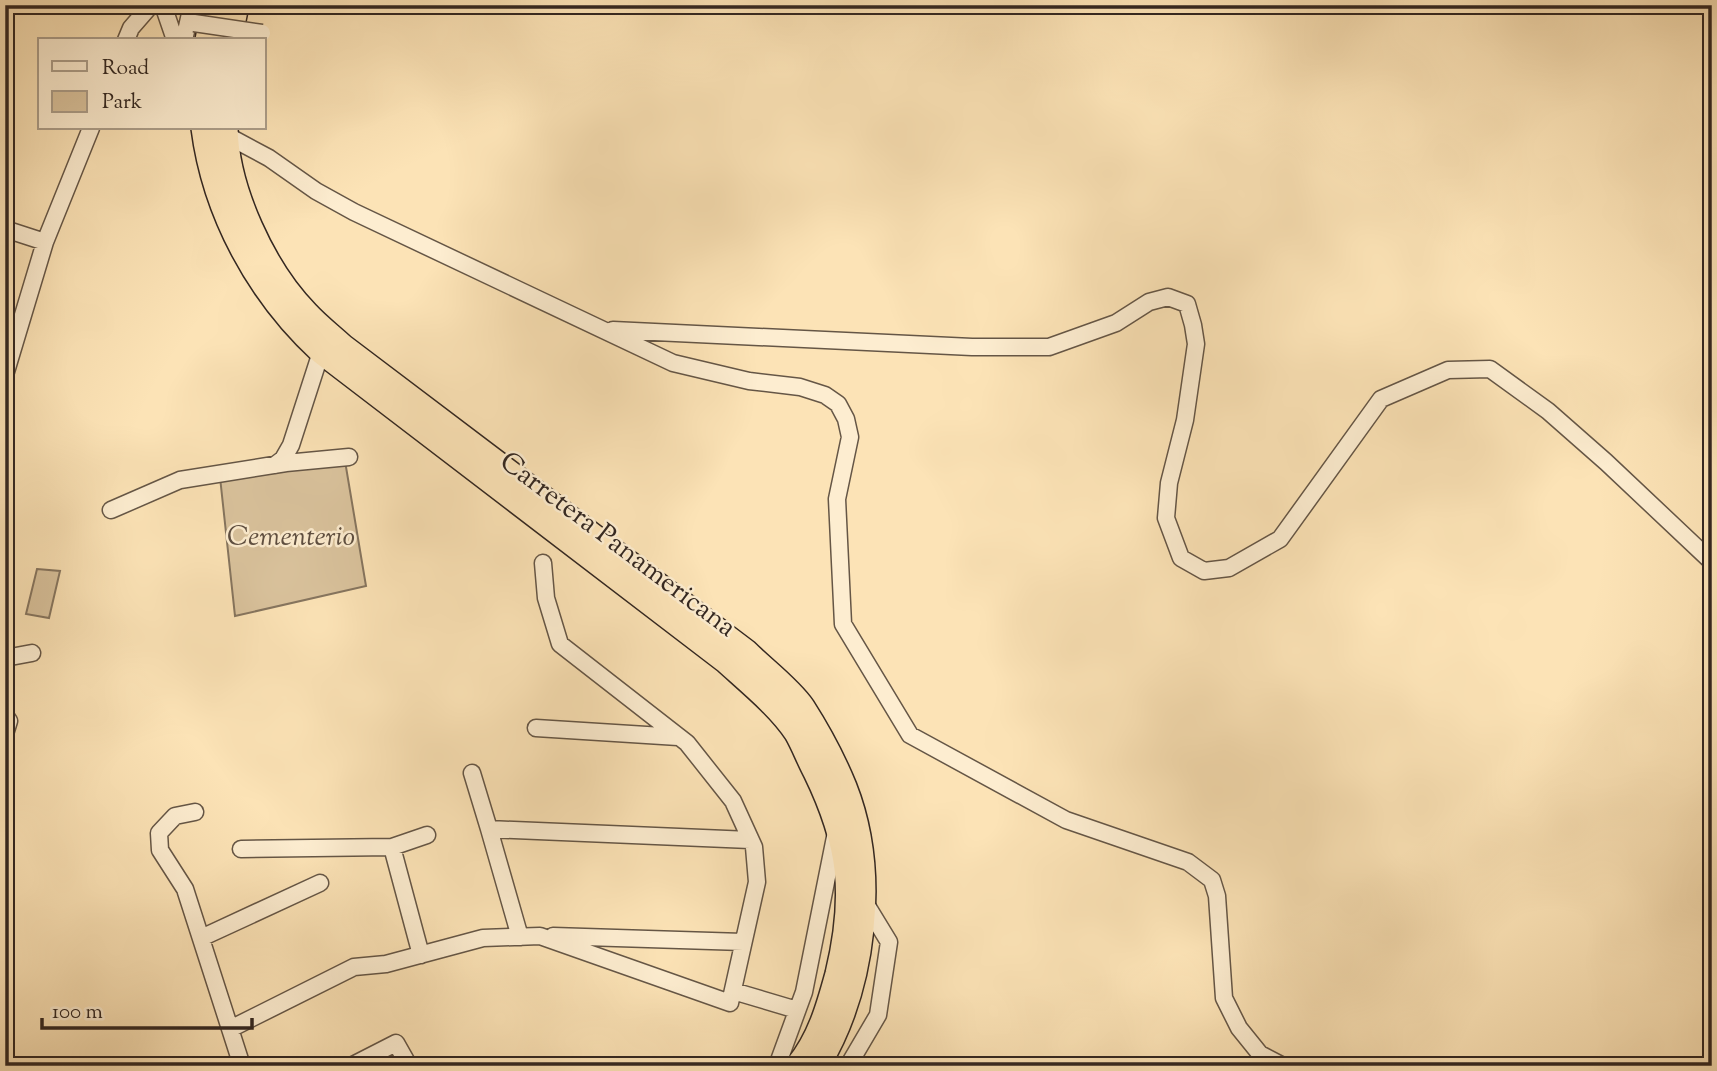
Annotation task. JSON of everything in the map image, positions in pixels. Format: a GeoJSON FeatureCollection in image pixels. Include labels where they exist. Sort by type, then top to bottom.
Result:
{"type":"FeatureCollection","features":[{"type":"Feature","properties":{"kind":"highway"},"geometry":{"type":"LineString","coordinates":[[201,32],[214,5]]}},
{"type":"Feature","properties":{"kind":"highway"},"geometry":{"type":"LineString","coordinates":[[230,38],[237,5]]}},
{"type":"Feature","properties":{"kind":"highway","name":"Carretera Panamericana"},"geometry":{"type":"LineString","coordinates":[[203,130],[212,176],[238,240],[258,278],[303,336],[724,661],[758,691],[796,733],[832,807],[846,854],[848,905],[844,946],[825,1019],[797,1066]]}},
{"type":"Feature","properties":{"kind":"highway","name":"Carretera Panamericana"},"geometry":{"type":"LineString","coordinates":[[224,137],[237,195],[258,240],[283,282],[306,313],[343,346],[746,651],[801,705],[827,747],[846,789],[857,831],[864,901],[861,945],[854,981],[839,1024],[818,1066]]}},
{"type":"Feature","properties":{"kind":"street"},"geometry":{"type":"LineString","coordinates":[[127,38],[131,28],[151,5]]}},
{"type":"Feature","properties":{"kind":"street"},"geometry":{"type":"LineString","coordinates":[[163,5],[174,38]]}},
{"type":"Feature","properties":{"kind":"street"},"geometry":{"type":"LineString","coordinates":[[184,38],[192,5]]}},
{"type":"Feature","properties":{"kind":"street"},"geometry":{"type":"LineString","coordinates":[[201,32],[262,33]]}},
{"type":"Feature","properties":{"kind":"street"},"geometry":{"type":"LineString","coordinates":[[5,375],[45,243],[90,130]]}},
{"type":"Feature","properties":{"kind":"street"},"geometry":{"type":"LineString","coordinates":[[224,137],[270,158],[316,191],[354,212],[673,363],[749,381],[800,387],[825,395],[838,404],[846,419],[850,437],[837,499],[843,624],[910,734],[1066,820],[1188,862],[1212,880],[1217,896],[1224,998],[1239,1028],[1260,1054],[1283,1066]]}},
{"type":"Feature","properties":{"kind":"street"},"geometry":{"type":"LineString","coordinates":[[5,229],[45,243]]}},
{"type":"Feature","properties":{"kind":"street"},"geometry":{"type":"LineString","coordinates":[[604,330],[972,347],[1049,347],[1116,323],[1149,302],[1168,297],[1187,304],[1196,344],[1185,420],[1169,483],[1166,518],[1181,558],[1204,571],[1229,568],[1280,539],[1381,399],[1448,370],[1490,369],[1548,411],[1597,453],[1712,562]]}},
{"type":"Feature","properties":{"kind":"street"},"geometry":{"type":"LineString","coordinates":[[275,465],[283,459],[291,445],[321,352]]}},
{"type":"Feature","properties":{"kind":"street"},"geometry":{"type":"LineString","coordinates":[[111,510],[180,480],[349,457]]}},
{"type":"Feature","properties":{"kind":"street"},"geometry":{"type":"LineString","coordinates":[[540,936],[730,1003],[757,882],[754,847],[733,801],[687,743],[560,645],[546,598],[543,563]]}},
{"type":"Feature","properties":{"kind":"street"},"geometry":{"type":"LineString","coordinates":[[5,658],[32,653]]}},
{"type":"Feature","properties":{"kind":"street"},"geometry":{"type":"LineString","coordinates":[[5,715],[9,721],[5,734]]}},
{"type":"Feature","properties":{"kind":"street"},"geometry":{"type":"LineString","coordinates":[[536,728],[678,737]]}},
{"type":"Feature","properties":{"kind":"street"},"geometry":{"type":"LineString","coordinates":[[472,773],[520,937]]}},
{"type":"Feature","properties":{"kind":"street"},"geometry":{"type":"LineString","coordinates":[[195,812],[175,816],[159,833],[160,850],[185,889],[242,1066]]}},
{"type":"Feature","properties":{"kind":"street"},"geometry":{"type":"LineString","coordinates":[[777,1066],[804,992],[837,826]]}},
{"type":"Feature","properties":{"kind":"street"},"geometry":{"type":"LineString","coordinates":[[489,829],[750,840]]}},
{"type":"Feature","properties":{"kind":"street"},"geometry":{"type":"LineString","coordinates":[[241,849],[392,847],[427,835]]}},
{"type":"Feature","properties":{"kind":"street"},"geometry":{"type":"LineString","coordinates":[[392,847],[421,955]]}},
{"type":"Feature","properties":{"kind":"street"},"geometry":{"type":"LineString","coordinates":[[201,938],[320,883]]}},
{"type":"Feature","properties":{"kind":"street"},"geometry":{"type":"LineString","coordinates":[[848,1066],[878,1015],[889,942],[864,901]]}},
{"type":"Feature","properties":{"kind":"street"},"geometry":{"type":"LineString","coordinates":[[230,1029],[354,967],[386,964],[484,938],[540,936],[743,942]]}},
{"type":"Feature","properties":{"kind":"street"},"geometry":{"type":"LineString","coordinates":[[733,991],[797,1010]]}},
{"type":"Feature","properties":{"kind":"street"},"geometry":{"type":"LineString","coordinates":[[351,1066],[396,1043],[409,1066]]}},
{"type":"Feature","properties":{"kind":"green space","name":"Cementerio"},"geometry":{"type":"Polygon","coordinates":[[[345,461],[366,586],[235,616],[220,477],[345,461]]]}},
{"type":"Feature","properties":{"kind":"green space"},"geometry":{"type":"Polygon","coordinates":[[[37,569],[60,571],[49,618],[26,614],[37,569]]]}}]}
